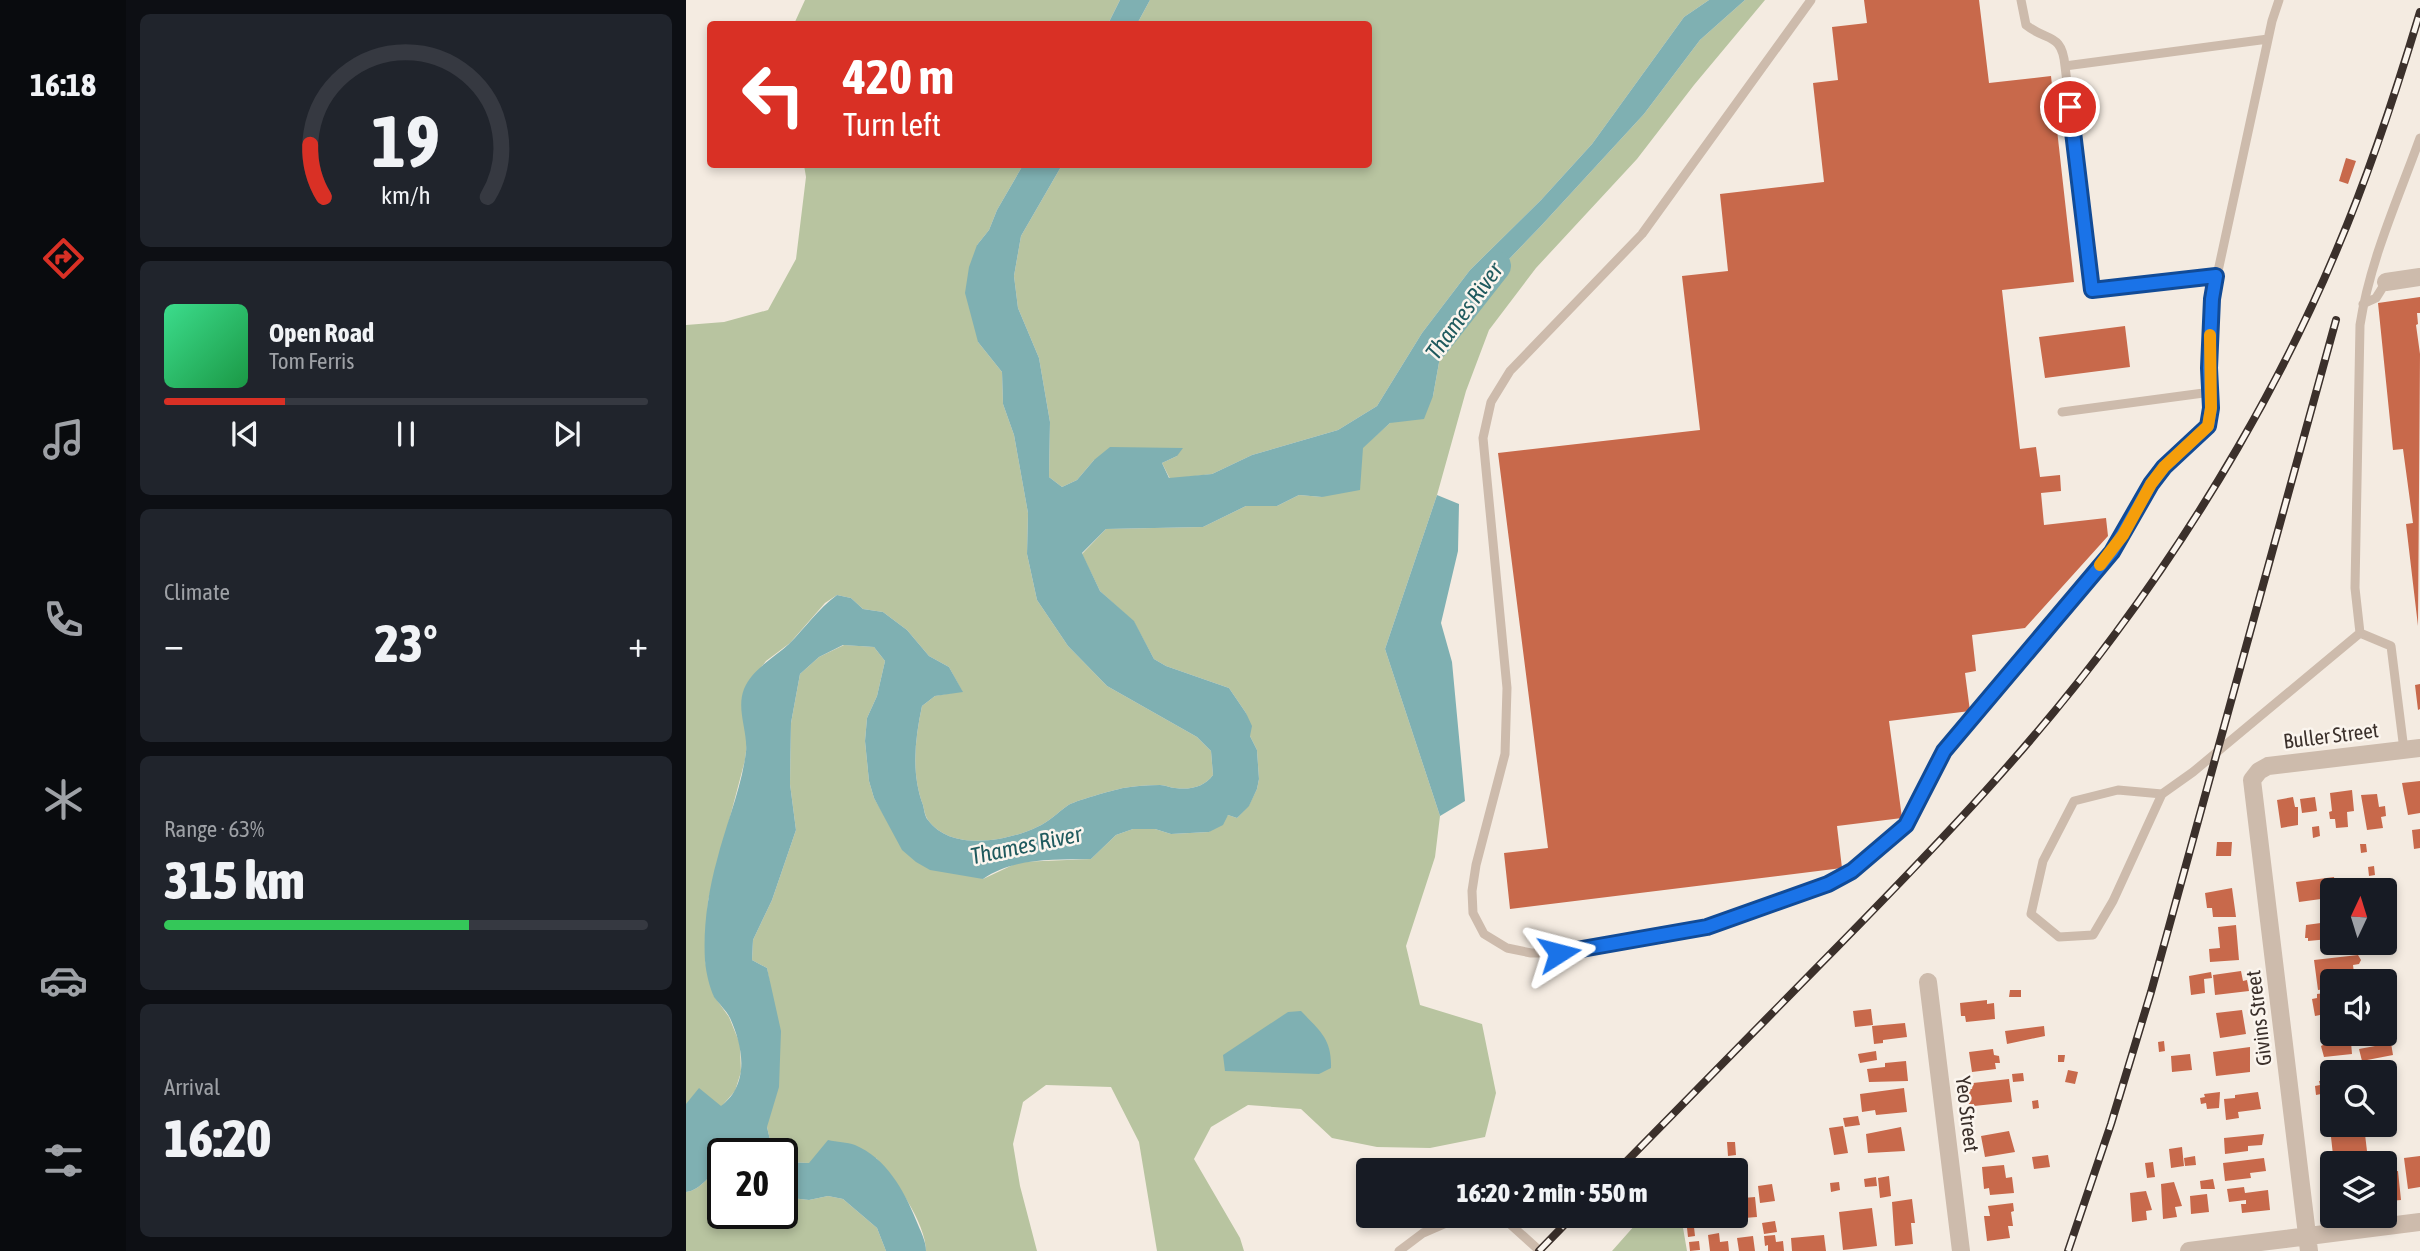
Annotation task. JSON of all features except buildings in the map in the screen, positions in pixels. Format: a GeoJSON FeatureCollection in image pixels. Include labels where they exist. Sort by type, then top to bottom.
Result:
{"type":"FeatureCollection","features":[{"type":"Feature","properties":{"kind":"street"},"geometry":{"type":"LineString","coordinates":[[2386,282],[2420,277]]}},
{"type":"Feature","properties":{"kind":"street","name":"Buller Street"},"geometry":{"type":"LineString","coordinates":[[2252,780],[2259,771],[2268,766],[2412,749]]}},
{"type":"Feature","properties":{"kind":"street","name":"Givins Street"},"geometry":{"type":"LineString","coordinates":[[2252,780],[2308,1243]]}},
{"type":"Feature","properties":{"kind":"street","name":"Yeo Street"},"geometry":{"type":"LineString","coordinates":[[1928,982],[1961,1251]]}},
{"type":"Feature","properties":{"kind":"street"},"geometry":{"type":"LineString","coordinates":[[2189,1251],[2308,1243],[2420,1222]]}},
{"type":"Feature","properties":{"kind":"lane"},"geometry":{"type":"LineString","coordinates":[[1811,0],[1642,234],[1510,371],[1491,402],[1483,438],[1506,675],[1507,729],[1505,754],[1476,865],[1472,891],[1473,914],[1484,934],[1507,948],[1531,953],[1559,953],[1707,927],[1828,884],[1852,871],[1906,825],[1944,751],[2112,552],[2151,484],[2164,467],[2208,426],[2211,320],[2216,276],[2279,0]]}},
{"type":"Feature","properties":{"kind":"lane"},"geometry":{"type":"LineString","coordinates":[[2021,0],[2026,25],[2061,45],[2092,290],[2216,276]]}},
{"type":"Feature","properties":{"kind":"lane"},"geometry":{"type":"LineString","coordinates":[[2065,66],[2268,39]]}},
{"type":"Feature","properties":{"kind":"lane"},"geometry":{"type":"LineString","coordinates":[[2360,633],[2355,588],[2360,325],[2378,251],[2420,138]]}},
{"type":"Feature","properties":{"kind":"lane"},"geometry":{"type":"LineString","coordinates":[[2363,304],[2376,298],[2386,282]]}},
{"type":"Feature","properties":{"kind":"lane"},"geometry":{"type":"LineString","coordinates":[[2062,412],[2211,392]]}},
{"type":"Feature","properties":{"kind":"lane"},"geometry":{"type":"LineString","coordinates":[[2360,633],[2391,646],[2412,749]]}},
{"type":"Feature","properties":{"kind":"lane"},"geometry":{"type":"LineString","coordinates":[[2162,794],[2118,790],[2074,801],[2043,861],[2031,914],[2059,937],[2093,935],[2113,901],[2162,794],[2193,772],[2360,633]]}},
{"type":"Feature","properties":{"kind":"lane"},"geometry":{"type":"LineString","coordinates":[[1399,1251],[1434,1228]]}},
{"type":"Feature","properties":{"kind":"lane"},"geometry":{"type":"LineString","coordinates":[[1514,1228],[1540,1251]]}},
{"type":"Feature","properties":{"kind":"green space"},"geometry":{"type":"Polygon","coordinates":[[[805,0],[1120,0],[1110,21],[795,21],[805,0]]]}},
{"type":"Feature","properties":{"kind":"green space"},"geometry":{"type":"Polygon","coordinates":[[[1150,0],[1709,0],[1684,17],[1592,144],[1541,200],[1470,270],[1422,333],[1377,406],[1338,430],[1252,455],[1212,474],[1170,479],[1162,463],[1177,456],[1094,460],[1077,480],[1062,487],[1049,477],[1050,422],[1039,358],[1018,308],[1014,276],[1021,236],[1060,168],[1372,168],[1372,21],[1139,21],[1150,0]]]}},
{"type":"Feature","properties":{"kind":"green space"},"geometry":{"type":"Polygon","coordinates":[[[1745,0],[1765,0],[1637,159],[1536,268],[1489,330],[1466,391],[1437,495],[1385,649],[1440,816],[1435,857],[1406,946],[1420,1005],[1482,1024],[1496,1093],[1485,1137],[1430,1148],[1377,1147],[1332,1138],[1301,1109],[1248,1105],[1211,1127],[1194,1159],[1240,1238],[1244,1251],[1157,1251],[1139,1142],[1111,1087],[1046,1085],[1023,1102],[1013,1144],[1020,1186],[1037,1251],[926,1251],[925,1240],[915,1215],[900,1189],[876,1158],[798,1163],[798,1138],[770,1138],[767,1127],[770,985],[767,968],[752,960],[753,940],[772,900],[796,830],[790,784],[791,723],[800,674],[819,657],[844,645],[874,647],[885,661],[877,696],[867,718],[865,741],[869,781],[874,798],[888,822],[983,879],[1019,862],[1091,859],[1116,835],[1133,829],[1155,829],[1171,834],[1209,832],[1228,815],[1237,818],[1249,805],[1259,779],[1257,750],[1250,736],[1246,713],[1229,688],[1166,666],[1154,659],[1134,622],[1100,591],[1082,554],[1106,529],[1203,527],[1246,506],[1277,506],[1299,495],[1322,497],[1362,448],[1390,423],[1433,396],[1440,357],[1461,309],[1644,114],[1700,40],[1745,0]]]}},
{"type":"Feature","properties":{"kind":"green space"},"geometry":{"type":"Polygon","coordinates":[[[804,168],[1021,168],[997,210],[989,230],[977,245],[978,342],[1002,372],[1003,404],[1014,435],[1028,513],[1027,554],[1037,600],[1068,646],[1107,686],[1197,737],[1211,751],[1213,775],[1206,782],[1192,788],[1142,786],[1094,796],[1071,804],[1041,825],[1011,836],[980,841],[951,837],[938,830],[926,817],[917,781],[916,743],[922,706],[935,696],[962,691],[949,667],[929,656],[907,630],[883,612],[863,609],[851,598],[837,595],[825,603],[790,643],[766,661],[745,688],[745,760],[708,901],[705,961],[714,996],[729,1017],[740,1044],[741,1072],[735,1091],[721,1107],[686,1104],[686,325],[724,322],[768,310],[796,259],[806,177],[804,168]]]}},
{"type":"Feature","properties":{"kind":"green space"},"geometry":{"type":"Polygon","coordinates":[[[707,1179],[707,1229],[798,1229],[798,1199],[809,1200],[828,1196],[843,1199],[877,1228],[886,1251],[686,1251],[686,1192],[707,1179]]]}},
{"type":"Feature","properties":{"kind":"green space"},"geometry":{"type":"Polygon","coordinates":[[[1632,1228],[1683,1228],[1687,1251],[1612,1251],[1632,1228]]]}},
{"type":"Feature","properties":{"kind":"water"},"geometry":{"type":"Polygon","coordinates":[[[1120,0],[1150,0],[1139,21],[1110,21],[1120,0]]]}},
{"type":"Feature","properties":{"kind":"water"},"geometry":{"type":"Polygon","coordinates":[[[1709,0],[1745,0],[1700,40],[1644,114],[1461,309],[1440,357],[1433,396],[1424,419],[1390,423],[1363,448],[1360,490],[1322,497],[1299,495],[1277,506],[1246,506],[1203,527],[1106,529],[1082,553],[1100,591],[1134,621],[1154,659],[1166,666],[1229,688],[1246,713],[1252,726],[1250,736],[1257,750],[1259,779],[1249,806],[1237,818],[1228,815],[1223,825],[1209,832],[1171,834],[1155,829],[1133,829],[1116,835],[1091,859],[1021,863],[983,879],[930,870],[902,850],[874,798],[869,781],[865,741],[867,718],[877,696],[885,661],[874,647],[843,645],[819,657],[800,674],[791,723],[790,784],[796,830],[772,900],[753,940],[752,960],[767,968],[781,1031],[779,1087],[767,1127],[770,1138],[707,1138],[707,1179],[692,1191],[686,1192],[686,1104],[699,1088],[721,1106],[734,1092],[741,1073],[737,1035],[728,1015],[712,993],[706,970],[705,948],[711,885],[741,780],[746,752],[742,697],[752,676],[789,644],[830,600],[837,595],[851,598],[863,609],[883,612],[907,630],[929,656],[949,667],[963,692],[935,696],[922,706],[916,743],[917,781],[925,815],[938,830],[951,837],[980,841],[1011,836],[1041,825],[1071,804],[1094,796],[1142,786],[1192,788],[1206,782],[1213,775],[1211,751],[1197,737],[1107,686],[1068,646],[1037,600],[1027,554],[1028,513],[1014,435],[1003,404],[1002,372],[978,342],[965,293],[969,267],[977,245],[989,230],[997,210],[1021,168],[1060,168],[1021,236],[1014,276],[1018,308],[1039,358],[1050,422],[1049,477],[1062,487],[1077,480],[1094,460],[1110,447],[1183,448],[1177,456],[1162,463],[1169,478],[1212,474],[1252,455],[1338,430],[1377,406],[1422,333],[1470,270],[1541,200],[1592,144],[1684,17],[1709,0]]]}},
{"type":"Feature","properties":{"kind":"water"},"geometry":{"type":"Polygon","coordinates":[[[1437,495],[1459,504],[1458,551],[1441,623],[1452,662],[1465,801],[1440,816],[1385,649],[1437,495]]]}},
{"type":"Feature","properties":{"kind":"water"},"geometry":{"type":"Polygon","coordinates":[[[1301,1011],[1327,1042],[1331,1068],[1319,1074],[1225,1071],[1223,1055],[1288,1012],[1301,1011]]]}},
{"type":"Feature","properties":{"kind":"water"},"geometry":{"type":"Polygon","coordinates":[[[828,1140],[855,1145],[876,1158],[893,1176],[906,1197],[926,1251],[886,1251],[877,1228],[843,1199],[828,1196],[809,1200],[798,1199],[798,1163],[809,1163],[828,1140]]]}},
{"type":"Feature","properties":{"kind":"waterway","name":"Thames River"},"geometry":{"type":"LineString","coordinates":[[1434,345],[1496,266]]}},
{"type":"Feature","properties":{"kind":"railway"},"geometry":{"type":"LineString","coordinates":[[1630,1158],[1880,904],[2019,754],[2084,675],[2179,543],[2238,448],[2315,299],[2371,161],[2420,12]]}},
{"type":"Feature","properties":{"kind":"railway"},"geometry":{"type":"LineString","coordinates":[[2068,1251],[2111,1124],[2151,992],[2336,320]]}},
{"type":"Feature","properties":{"kind":"railway"},"geometry":{"type":"LineString","coordinates":[[1539,1251],[1561,1228]]}},
{"type":"Feature","properties":{"kind":"slow traffic"},"geometry":{"type":"LineString","coordinates":[[2100,565],[2112,552],[2151,484],[2164,467],[2208,426],[2211,408],[2210,335]]}},
{"type":"Feature","properties":{"kind":"route"},"geometry":{"type":"LineString","coordinates":[[1559,953],[1707,927],[1828,884],[1852,871],[1906,825],[1944,751],[2112,552],[2151,484],[2164,467],[2208,426],[2211,408],[2209,368],[2212,299],[2216,276],[2092,290],[2070,107]]}}]}
